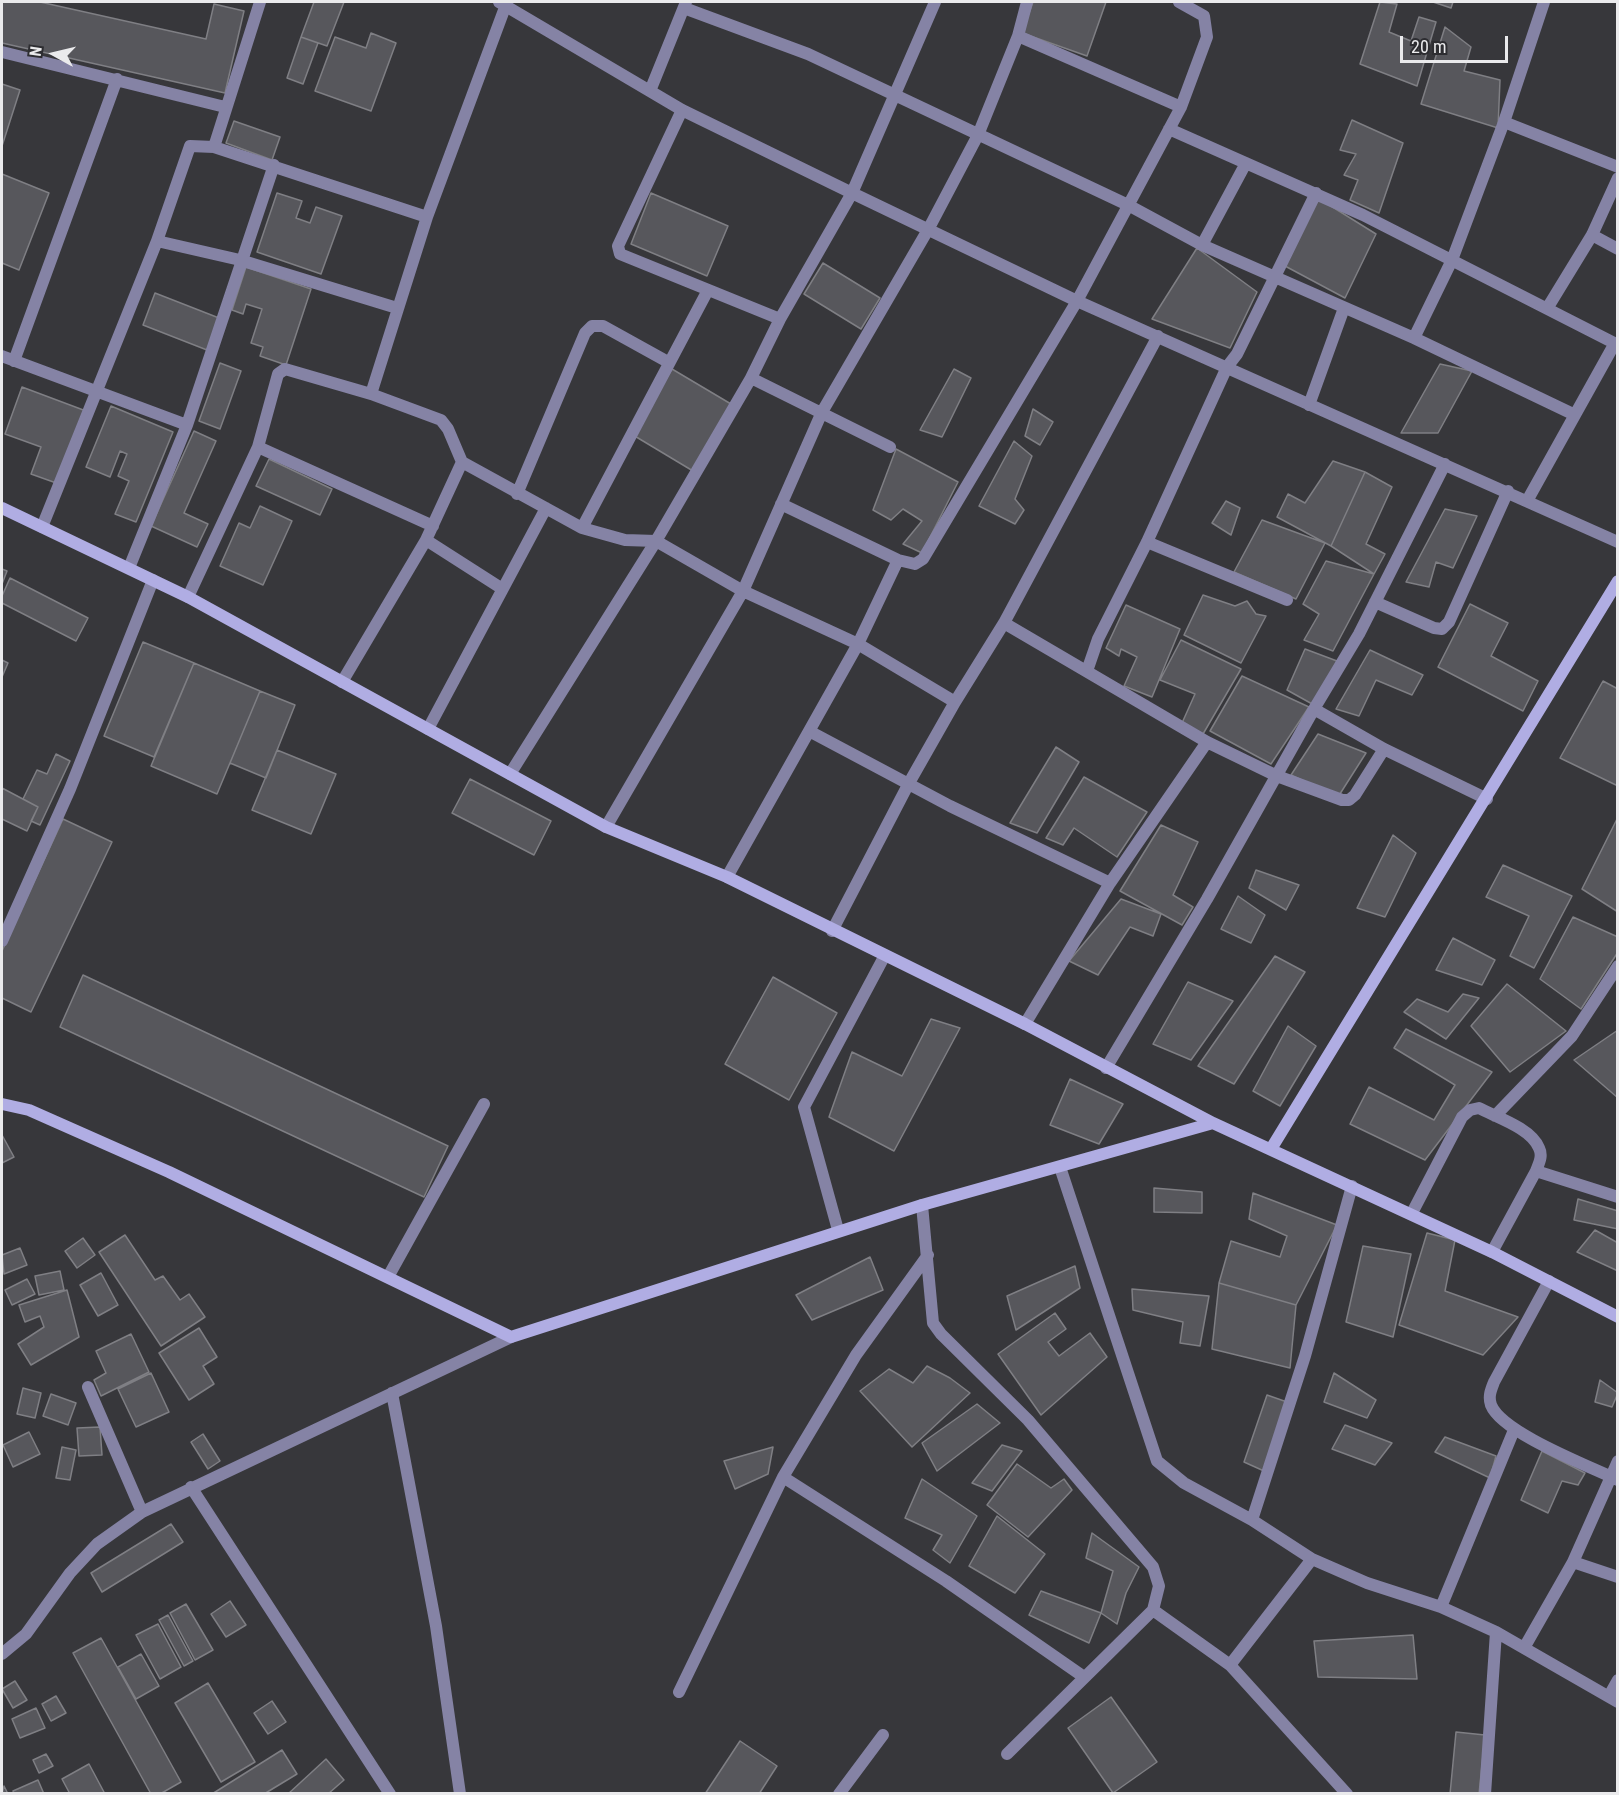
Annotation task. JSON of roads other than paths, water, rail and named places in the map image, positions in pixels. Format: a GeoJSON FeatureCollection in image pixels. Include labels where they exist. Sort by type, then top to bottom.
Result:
{"type":"FeatureCollection","features":[{"type":"Feature","properties":{"kind":"street"},"geometry":{"type":"LineString","coordinates":[[214,147],[260,2]]}},
{"type":"Feature","properties":{"kind":"street"},"geometry":{"type":"LineString","coordinates":[[371,394],[427,217],[504,2],[682,110],[852,193],[1077,301],[1617,542]]}},
{"type":"Feature","properties":{"kind":"street"},"geometry":{"type":"LineString","coordinates":[[510,774],[656,541],[751,378],[780,319],[852,193],[934,2]]}},
{"type":"Feature","properties":{"kind":"street"},"geometry":{"type":"LineString","coordinates":[[606,827],[743,591],[822,412],[929,228],[978,135],[1017,36],[1027,2]]}},
{"type":"Feature","properties":{"kind":"street"},"geometry":{"type":"LineString","coordinates":[[1414,338],[1452,260],[1504,122],[1544,2]]}},
{"type":"Feature","properties":{"kind":"street"},"geometry":{"type":"LineString","coordinates":[[781,504],[898,560],[915,564],[923,559],[1077,301],[1181,107],[1207,38],[1208,27],[1204,16],[1186,3]]}},
{"type":"Feature","properties":{"kind":"street"},"geometry":{"type":"LineString","coordinates":[[650,90],[685,5],[808,54],[895,94],[1128,205],[1202,245],[1414,338],[1575,415]]}},
{"type":"Feature","properties":{"kind":"street"},"geometry":{"type":"LineString","coordinates":[[1017,36],[1181,107]]}},
{"type":"Feature","properties":{"kind":"street"},"geometry":{"type":"LineString","coordinates":[[2,52],[225,107]]}},
{"type":"Feature","properties":{"kind":"street"},"geometry":{"type":"LineString","coordinates":[[14,361],[117,79]]}},
{"type":"Feature","properties":{"kind":"street"},"geometry":{"type":"LineString","coordinates":[[682,110],[618,246],[620,254],[780,319]]}},
{"type":"Feature","properties":{"kind":"street"},"geometry":{"type":"LineString","coordinates":[[1504,122],[1617,166]]}},
{"type":"Feature","properties":{"kind":"street"},"geometry":{"type":"LineString","coordinates":[[1169,129],[1316,193],[1548,307],[1616,344],[1527,501]]}},
{"type":"Feature","properties":{"kind":"street"},"geometry":{"type":"LineString","coordinates":[[42,527],[95,390],[157,241],[189,147],[195,145],[214,147],[427,217]]}},
{"type":"Feature","properties":{"kind":"street"},"geometry":{"type":"LineString","coordinates":[[1202,245],[1246,163]]}},
{"type":"Feature","properties":{"kind":"street"},"geometry":{"type":"LineString","coordinates":[[129,568],[187,425],[240,260],[274,165]]}},
{"type":"Feature","properties":{"kind":"street"},"geometry":{"type":"LineString","coordinates":[[1548,307],[1592,235],[1617,178]]}},
{"type":"Feature","properties":{"kind":"street"},"geometry":{"type":"LineString","coordinates":[[1087,671],[1098,639],[1147,542],[1227,368],[1237,354],[1316,193]]}},
{"type":"Feature","properties":{"kind":"street"},"geometry":{"type":"LineString","coordinates":[[1592,235],[1617,249]]}},
{"type":"Feature","properties":{"kind":"street"},"geometry":{"type":"LineString","coordinates":[[157,241],[240,260],[398,308]]}},
{"type":"Feature","properties":{"kind":"street"},"geometry":{"type":"LineString","coordinates":[[582,528],[708,290]]}},
{"type":"Feature","properties":{"kind":"street"},"geometry":{"type":"LineString","coordinates":[[1309,405],[1344,308]]}},
{"type":"Feature","properties":{"kind":"street"},"geometry":{"type":"LineString","coordinates":[[517,494],[585,333],[592,326],[603,326],[668,362]]}},
{"type":"Feature","properties":{"kind":"street"},"geometry":{"type":"LineString","coordinates":[[832,931],[909,783],[955,702],[1005,623],[1158,336]]}},
{"type":"Feature","properties":{"kind":"street"},"geometry":{"type":"LineString","coordinates":[[2,356],[187,425]]}},
{"type":"Feature","properties":{"kind":"street"},"geometry":{"type":"LineString","coordinates":[[188,597],[258,447],[275,382],[278,374],[285,369],[371,394],[441,420],[448,429],[462,462],[517,494],[582,528],[625,540],[656,541],[743,591],[858,644],[955,702]]}},
{"type":"Feature","properties":{"kind":"street"},"geometry":{"type":"LineString","coordinates":[[751,378],[890,447]]}},
{"type":"Feature","properties":{"kind":"street"},"geometry":{"type":"LineString","coordinates":[[258,447],[433,526]]}},
{"type":"Feature","properties":{"kind":"street"},"geometry":{"type":"LineString","coordinates":[[342,682],[426,540],[462,462]]}},
{"type":"Feature","properties":{"kind":"street"},"geometry":{"type":"LineString","coordinates":[[1106,1068],[1359,634],[1445,464]]}},
{"type":"Feature","properties":{"kind":"street"},"geometry":{"type":"LineString","coordinates":[[1375,602],[1434,628],[1442,629],[1449,622],[1508,492]]}},
{"type":"Feature","properties":{"kind":"street"},"geometry":{"type":"LineString","coordinates":[[2,508],[188,597],[606,827],[727,877],[884,957],[1025,1024],[1213,1123],[1412,1213],[1617,1317]]}},
{"type":"Feature","properties":{"kind":"street"},"geometry":{"type":"LineString","coordinates":[[428,729],[501,588],[546,508]]}},
{"type":"Feature","properties":{"kind":"street"},"geometry":{"type":"LineString","coordinates":[[426,540],[501,588]]}},
{"type":"Feature","properties":{"kind":"street"},"geometry":{"type":"LineString","coordinates":[[1147,542],[1287,600]]}},
{"type":"Feature","properties":{"kind":"street"},"geometry":{"type":"LineString","coordinates":[[727,877],[858,644],[898,560]]}},
{"type":"Feature","properties":{"kind":"street"},"geometry":{"type":"LineString","coordinates":[[2,941],[69,789],[153,580]]}},
{"type":"Feature","properties":{"kind":"street"},"geometry":{"type":"LineString","coordinates":[[1271,1149],[1487,799],[1617,581]]}},
{"type":"Feature","properties":{"kind":"street"},"geometry":{"type":"LineString","coordinates":[[1005,623],[1207,742],[1277,776],[1349,800],[1355,795],[1384,749]]}},
{"type":"Feature","properties":{"kind":"street"},"geometry":{"type":"LineString","coordinates":[[1314,709],[1384,749],[1487,799]]}},
{"type":"Feature","properties":{"kind":"street"},"geometry":{"type":"LineString","coordinates":[[809,731],[950,806],[1110,883]]}},
{"type":"Feature","properties":{"kind":"street"},"geometry":{"type":"LineString","coordinates":[[1025,1024],[1110,883],[1207,742]]}},
{"type":"Feature","properties":{"kind":"street"},"geometry":{"type":"LineString","coordinates":[[838,1230],[804,1107],[884,957]]}},
{"type":"Feature","properties":{"kind":"street"},"geometry":{"type":"LineString","coordinates":[[1495,1116],[1572,1036],[1617,966]]}},
{"type":"Feature","properties":{"kind":"street"},"geometry":{"type":"LineString","coordinates":[[2,1104],[29,1110],[169,1172],[512,1337]]}},
{"type":"Feature","properties":{"kind":"street"},"geometry":{"type":"LineString","coordinates":[[388,1277],[484,1104]]}},
{"type":"Feature","properties":{"kind":"street"},"geometry":{"type":"LineString","coordinates":[[1412,1213],[1462,1117],[1470,1110],[1479,1108],[1530,1136],[1539,1147],[1541,1157],[1536,1171],[1492,1252]]}},
{"type":"Feature","properties":{"kind":"street"},"geometry":{"type":"LineString","coordinates":[[2,1654],[26,1634],[70,1573],[97,1544],[142,1512],[512,1337],[921,1204],[1213,1123]]}},
{"type":"Feature","properties":{"kind":"street"},"geometry":{"type":"LineString","coordinates":[[1060,1167],[1157,1461],[1184,1483],[1252,1520],[1312,1558],[1367,1583],[1441,1606],[1496,1632],[1613,1699],[1617,1680]]}},
{"type":"Feature","properties":{"kind":"street"},"geometry":{"type":"LineString","coordinates":[[1536,1171],[1617,1197]]}},
{"type":"Feature","properties":{"kind":"street"},"geometry":{"type":"LineString","coordinates":[[1252,1520],[1305,1356],[1352,1186]]}},
{"type":"Feature","properties":{"kind":"street"},"geometry":{"type":"LineString","coordinates":[[921,1204],[928,1255],[933,1323],[941,1334],[1028,1420],[1153,1567],[1159,1586],[1153,1610],[1007,1754]]}},
{"type":"Feature","properties":{"kind":"street"},"geometry":{"type":"LineString","coordinates":[[679,1692],[783,1477],[856,1355],[928,1255]]}},
{"type":"Feature","properties":{"kind":"street"},"geometry":{"type":"LineString","coordinates":[[1549,1281],[1522,1327],[1489,1395],[1491,1406],[1514,1430],[1613,1478]]}},
{"type":"Feature","properties":{"kind":"street"},"geometry":{"type":"LineString","coordinates":[[88,1387],[142,1512]]}},
{"type":"Feature","properties":{"kind":"street"},"geometry":{"type":"LineString","coordinates":[[392,1393],[436,1626],[460,1794]]}},
{"type":"Feature","properties":{"kind":"street"},"geometry":{"type":"LineString","coordinates":[[1441,1606],[1514,1430]]}},
{"type":"Feature","properties":{"kind":"street"},"geometry":{"type":"LineString","coordinates":[[1524,1648],[1573,1562],[1613,1478],[1617,1461]]}},
{"type":"Feature","properties":{"kind":"street"},"geometry":{"type":"LineString","coordinates":[[783,1477],[946,1581],[1084,1677]]}},
{"type":"Feature","properties":{"kind":"street"},"geometry":{"type":"LineString","coordinates":[[191,1487],[390,1794]]}},
{"type":"Feature","properties":{"kind":"street"},"geometry":{"type":"LineString","coordinates":[[1230,1665],[1312,1558]]}},
{"type":"Feature","properties":{"kind":"street"},"geometry":{"type":"LineString","coordinates":[[1573,1562],[1617,1577]]}},
{"type":"Feature","properties":{"kind":"street"},"geometry":{"type":"LineString","coordinates":[[1153,1610],[1230,1665],[1347,1794]]}},
{"type":"Feature","properties":{"kind":"street"},"geometry":{"type":"LineString","coordinates":[[1485,1794],[1496,1632]]}},
{"type":"Feature","properties":{"kind":"street"},"geometry":{"type":"LineString","coordinates":[[839,1794],[883,1735]]}}]}
